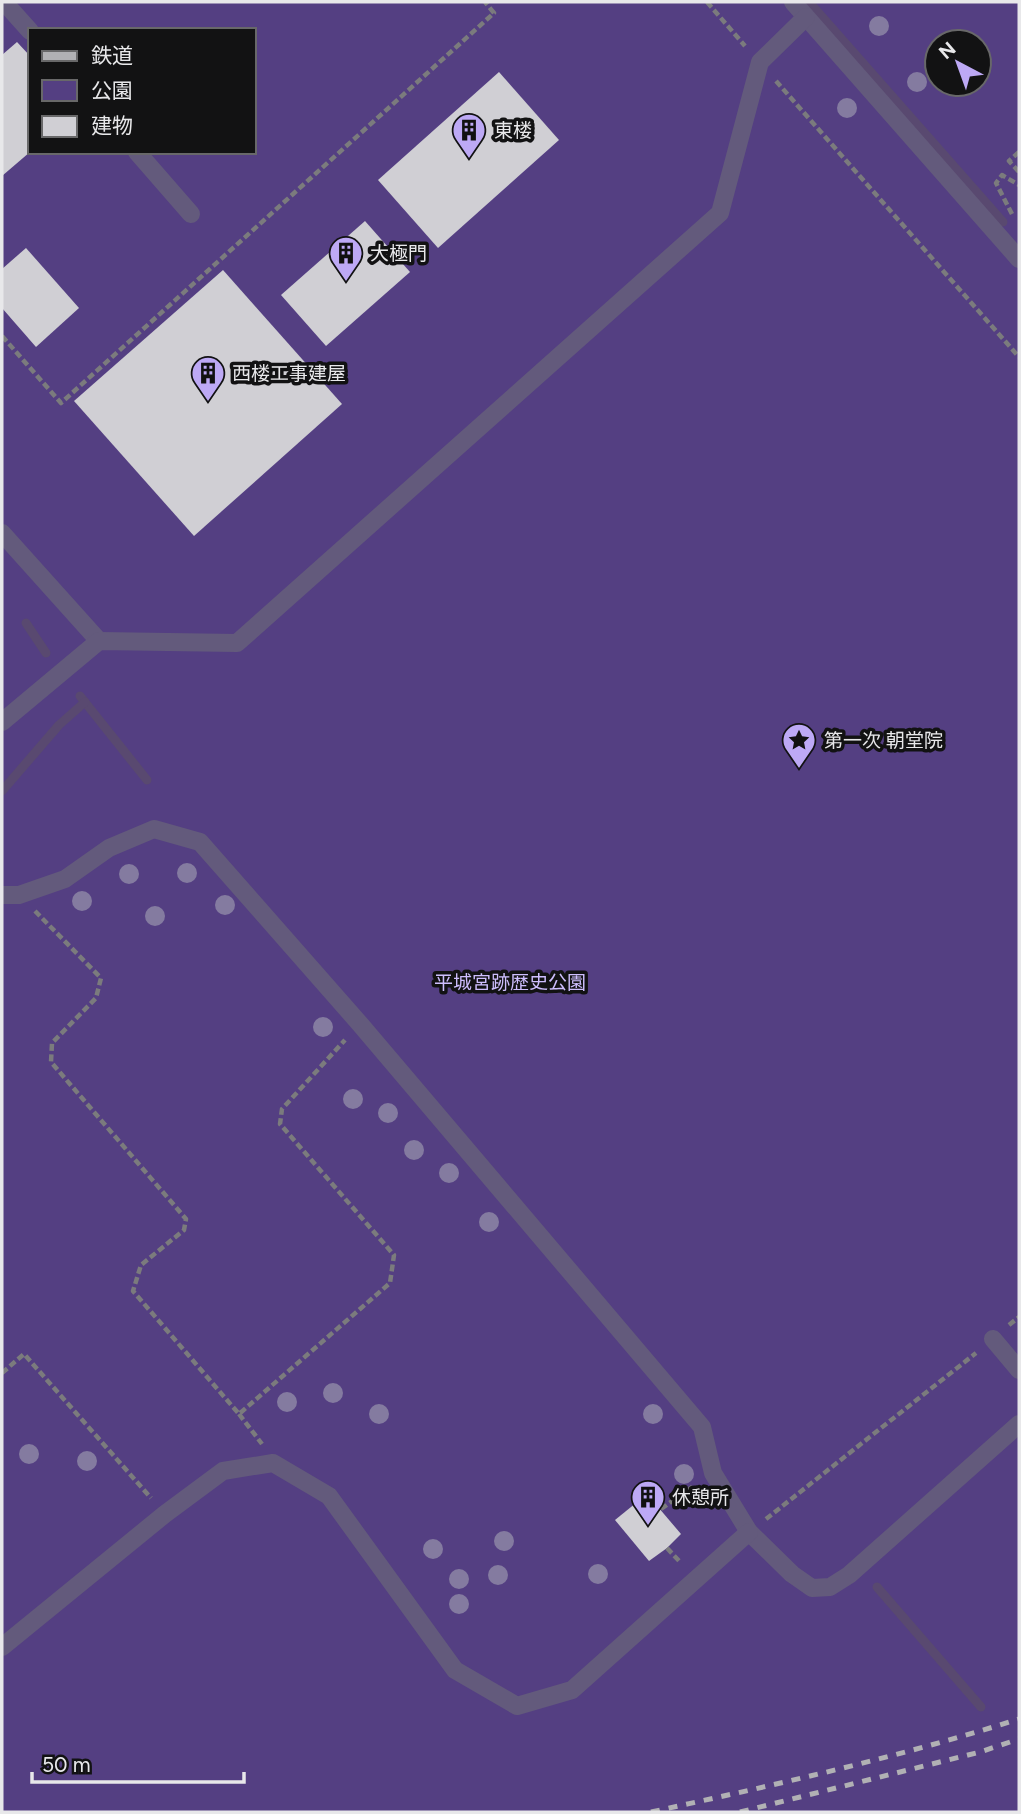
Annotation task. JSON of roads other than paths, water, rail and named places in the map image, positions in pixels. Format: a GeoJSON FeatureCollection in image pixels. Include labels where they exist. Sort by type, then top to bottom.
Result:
{"type":"FeatureCollection","features":[{"type":"Feature","properties":{"kind":"street"},"geometry":{"type":"LineString","coordinates":[[4,2],[28,29]]}},
{"type":"Feature","properties":{"kind":"street"},"geometry":{"type":"LineString","coordinates":[[793,2],[1019,259]]}},
{"type":"Feature","properties":{"kind":"street"},"geometry":{"type":"LineString","coordinates":[[2,722],[99,641],[237,643],[720,213],[760,62],[806,17]]}},
{"type":"Feature","properties":{"kind":"street"},"geometry":{"type":"LineString","coordinates":[[139,154],[191,214]]}},
{"type":"Feature","properties":{"kind":"street"},"geometry":{"type":"LineString","coordinates":[[2,533],[99,641]]}},
{"type":"Feature","properties":{"kind":"street"},"geometry":{"type":"LineString","coordinates":[[10,895],[65,878],[109,848],[153,829],[200,842],[360,1024],[702,1427],[713,1473],[750,1532],[812,1588],[830,1587],[859,1566],[1019,1424]]}},
{"type":"Feature","properties":{"kind":"street"},"geometry":{"type":"LineString","coordinates":[[993,1339],[1019,1370]]}},
{"type":"Feature","properties":{"kind":"street"},"geometry":{"type":"LineString","coordinates":[[2,1647],[165,1514],[223,1471],[273,1463],[329,1496],[455,1670],[517,1706],[572,1690],[750,1532]]}},
{"type":"Feature","properties":{"kind":"waterway"},"geometry":{"type":"LineString","coordinates":[[809,2],[1003,222]]}},
{"type":"Feature","properties":{"kind":"waterway"},"geometry":{"type":"LineString","coordinates":[[26,623],[46,653]]}},
{"type":"Feature","properties":{"kind":"waterway"},"geometry":{"type":"LineString","coordinates":[[80,696],[147,780]]}},
{"type":"Feature","properties":{"kind":"waterway"},"geometry":{"type":"LineString","coordinates":[[2,791],[59,725],[85,702]]}},
{"type":"Feature","properties":{"kind":"waterway"},"geometry":{"type":"LineString","coordinates":[[877,1587],[981,1707]]}},
{"type":"Feature","properties":{"kind":"railway"},"geometry":{"type":"LineString","coordinates":[[651,1812],[883,1758],[1019,1719]]}},
{"type":"Feature","properties":{"kind":"railway"},"geometry":{"type":"LineString","coordinates":[[740,1812],[980,1752],[1019,1739]]}},
{"type":"Feature","properties":{"kind":"place","name":"東楼"},"geometry":{"type":"Point","coordinates":[469,160]}},
{"type":"Feature","properties":{"kind":"place","name":"大極門"},"geometry":{"type":"Point","coordinates":[346,283]}},
{"type":"Feature","properties":{"kind":"place","name":"西楼工事建屋"},"geometry":{"type":"Point","coordinates":[208,403]}},
{"type":"Feature","properties":{"kind":"place","name":"第一次 朝堂院"},"geometry":{"type":"Point","coordinates":[799,770]}},
{"type":"Feature","properties":{"kind":"place","name":"休憩所"},"geometry":{"type":"Point","coordinates":[648,1527]}},
{"type":"Feature","properties":{"kind":"park label","name":"平城宮跡歴史公園"},"geometry":{"type":"Point","coordinates":[510,982]}}]}
